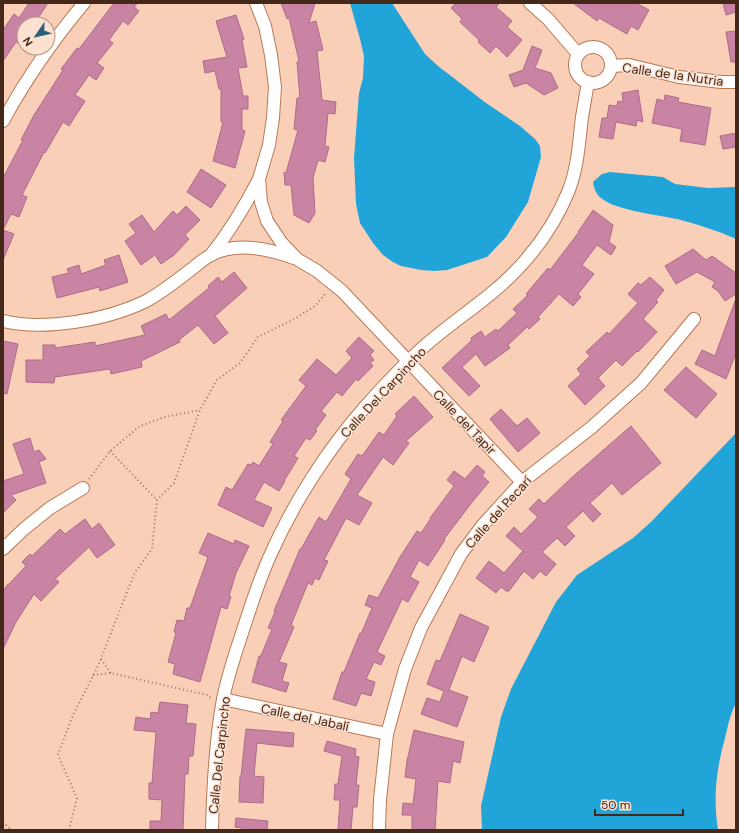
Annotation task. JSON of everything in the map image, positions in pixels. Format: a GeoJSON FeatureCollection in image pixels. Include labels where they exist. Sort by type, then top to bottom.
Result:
{"type":"FeatureCollection","features":[{"type":"Feature","properties":{"kind":"street"},"geometry":{"type":"LineString","coordinates":[[3,121],[36,66],[63,28],[84,3]]}},
{"type":"Feature","properties":{"kind":"street"},"geometry":{"type":"LineString","coordinates":[[3,321],[34,324],[62,323],[90,319],[120,311],[146,301],[173,284],[211,255],[246,205],[259,179],[269,145],[273,118],[275,87],[271,55],[265,26],[256,3]]}},
{"type":"Feature","properties":{"kind":"street"},"geometry":{"type":"LineString","coordinates":[[530,3],[548,19],[578,54]]}},
{"type":"Feature","properties":{"kind":"street"},"geometry":{"type":"LineString","coordinates":[[587,48],[598,48],[607,55],[611,66],[603,79],[594,83],[588,82],[578,76],[574,65],[578,54],[587,48]]}},
{"type":"Feature","properties":{"kind":"street","name":"Calle de la Nutria"},"geometry":{"type":"LineString","coordinates":[[611,66],[629,65],[679,77],[721,82],[736,82]]}},
{"type":"Feature","properties":{"kind":"street","name":"Calle Del Carpincho"},"geometry":{"type":"LineString","coordinates":[[212,830],[213,798],[223,702],[237,648],[252,605],[269,558],[285,525],[305,490],[335,444],[364,408],[408,362],[438,334],[488,296],[506,280],[526,260],[552,224],[569,189],[577,166],[582,116],[588,82]]}},
{"type":"Feature","properties":{"kind":"street"},"geometry":{"type":"LineString","coordinates":[[259,179],[261,202],[267,221],[281,242],[297,259]]}},
{"type":"Feature","properties":{"kind":"street"},"geometry":{"type":"LineString","coordinates":[[211,255],[227,249],[241,248],[276,251],[297,259]]}},
{"type":"Feature","properties":{"kind":"street","name":"Calle del Tapir"},"geometry":{"type":"LineString","coordinates":[[297,259],[342,290],[522,482]]}},
{"type":"Feature","properties":{"kind":"street","name":"Calle del Pecarí"},"geometry":{"type":"LineString","coordinates":[[379,830],[380,800],[387,734],[405,669],[421,628],[461,554],[482,526],[522,482],[620,403],[656,366],[694,319]]}},
{"type":"Feature","properties":{"kind":"street"},"geometry":{"type":"LineString","coordinates":[[3,549],[24,529],[50,508],[83,488]]}},
{"type":"Feature","properties":{"kind":"street","name":"Calle del Jabalí"},"geometry":{"type":"LineString","coordinates":[[223,702],[387,734]]}},
{"type":"Feature","properties":{"kind":"path"},"geometry":{"type":"LineString","coordinates":[[69,830],[77,798],[58,755],[72,715],[101,658],[134,574],[152,549],[157,500],[174,483],[200,410],[217,380],[240,363],[258,336],[296,318],[315,306],[334,285]]}},
{"type":"Feature","properties":{"kind":"path"},"geometry":{"type":"LineString","coordinates":[[83,488],[110,451],[140,426],[165,417],[200,410]]}},
{"type":"Feature","properties":{"kind":"path"},"geometry":{"type":"LineString","coordinates":[[110,451],[157,500]]}},
{"type":"Feature","properties":{"kind":"path"},"geometry":{"type":"LineString","coordinates":[[101,658],[111,673]]}},
{"type":"Feature","properties":{"kind":"path"},"geometry":{"type":"LineString","coordinates":[[93,675],[111,673],[207,695],[223,702]]}},
{"type":"Feature","properties":{"kind":"path"},"geometry":{"type":"LineString","coordinates":[[3,822],[11,830]]}},
{"type":"Feature","properties":{"kind":"water"},"geometry":{"type":"Polygon","coordinates":[[[350,3],[392,3],[425,54],[438,66],[486,103],[520,126],[535,139],[540,146],[541,157],[528,202],[506,237],[487,257],[447,270],[421,270],[401,266],[383,255],[360,223],[356,204],[354,158],[359,93],[363,78],[364,56],[350,3]]]}},
{"type":"Feature","properties":{"kind":"water"},"geometry":{"type":"Polygon","coordinates":[[[610,172],[663,177],[675,184],[708,188],[736,187],[736,239],[688,222],[639,212],[608,202],[598,195],[593,182],[602,174],[610,172]]]}},
{"type":"Feature","properties":{"kind":"water"},"geometry":{"type":"Polygon","coordinates":[[[736,433],[736,703],[729,720],[716,784],[716,818],[718,830],[482,830],[481,806],[501,717],[511,689],[556,602],[577,575],[633,538],[652,521],[736,433]]]}},
{"type":"Feature","properties":{"kind":"building"},"geometry":{"type":"Polygon","coordinates":[[[29,3],[48,3],[39,16],[20,16],[29,3]]]}},
{"type":"Feature","properties":{"kind":"building"},"geometry":{"type":"Polygon","coordinates":[[[114,3],[138,3],[134,7],[139,11],[128,25],[123,21],[109,40],[113,43],[97,63],[104,68],[96,80],[89,75],[75,95],[85,101],[69,126],[63,122],[45,153],[44,152],[22,195],[27,197],[19,217],[11,214],[3,230],[3,178],[34,115],[63,70],[61,69],[77,48],[79,49],[114,3]]]}},
{"type":"Feature","properties":{"kind":"building"},"geometry":{"type":"Polygon","coordinates":[[[281,3],[315,3],[309,23],[316,21],[323,50],[317,51],[322,100],[336,102],[335,114],[328,113],[325,146],[329,147],[325,162],[318,160],[313,178],[315,213],[309,223],[294,215],[291,185],[285,185],[284,172],[286,173],[298,130],[294,129],[297,98],[300,98],[297,62],[299,61],[289,18],[287,19],[281,3]]]}},
{"type":"Feature","properties":{"kind":"building"},"geometry":{"type":"Polygon","coordinates":[[[456,3],[500,3],[496,7],[512,21],[507,27],[522,40],[507,57],[496,46],[490,53],[460,22],[462,19],[451,8],[456,3]]]}},
{"type":"Feature","properties":{"kind":"building"},"geometry":{"type":"Polygon","coordinates":[[[573,3],[636,3],[649,10],[638,30],[631,26],[627,34],[599,18],[597,21],[573,3]]]}},
{"type":"Feature","properties":{"kind":"building"},"geometry":{"type":"Polygon","coordinates":[[[723,3],[736,3],[736,12],[726,15],[723,3]]]}},
{"type":"Feature","properties":{"kind":"building"},"geometry":{"type":"Polygon","coordinates":[[[14,14],[16,16],[16,42],[3,61],[3,30],[14,14]]]}},
{"type":"Feature","properties":{"kind":"building"},"geometry":{"type":"Polygon","coordinates":[[[236,15],[244,39],[242,40],[247,67],[238,68],[243,96],[248,96],[248,109],[242,109],[242,130],[245,131],[235,168],[213,161],[223,122],[221,122],[221,89],[219,89],[215,71],[205,73],[203,61],[227,57],[216,21],[236,15]]]}},
{"type":"Feature","properties":{"kind":"building"},"geometry":{"type":"Polygon","coordinates":[[[736,31],[736,62],[731,62],[726,32],[736,31]]]}},
{"type":"Feature","properties":{"kind":"building"},"geometry":{"type":"Polygon","coordinates":[[[532,46],[542,50],[535,68],[551,73],[558,88],[544,95],[526,83],[514,87],[509,75],[523,70],[532,46]]]}},
{"type":"Feature","properties":{"kind":"building"},"geometry":{"type":"Polygon","coordinates":[[[638,90],[643,122],[637,120],[636,126],[616,122],[613,139],[599,137],[602,118],[607,118],[609,105],[617,106],[618,101],[623,102],[622,93],[638,90]]]}},
{"type":"Feature","properties":{"kind":"building"},"geometry":{"type":"Polygon","coordinates":[[[665,95],[679,98],[678,102],[711,108],[705,145],[680,141],[682,129],[652,123],[657,99],[664,101],[665,95]]]}},
{"type":"Feature","properties":{"kind":"building"},"geometry":{"type":"Polygon","coordinates":[[[736,133],[736,147],[723,149],[720,136],[736,133]]]}},
{"type":"Feature","properties":{"kind":"building"},"geometry":{"type":"Polygon","coordinates":[[[201,169],[226,185],[211,208],[187,192],[201,169]]]}},
{"type":"Feature","properties":{"kind":"building"},"geometry":{"type":"Polygon","coordinates":[[[186,206],[200,220],[185,235],[189,239],[174,255],[161,264],[155,255],[141,265],[125,241],[136,233],[129,224],[142,215],[154,232],[173,211],[177,215],[186,206]]]}},
{"type":"Feature","properties":{"kind":"building"},"geometry":{"type":"Polygon","coordinates":[[[593,210],[613,225],[609,242],[616,247],[611,255],[597,245],[582,265],[594,274],[578,294],[581,297],[573,306],[559,294],[538,317],[540,319],[529,329],[527,327],[508,345],[510,348],[485,366],[476,354],[462,367],[480,386],[469,396],[442,368],[472,340],[471,338],[481,331],[485,337],[496,329],[498,331],[517,313],[513,309],[528,295],[526,294],[548,268],[550,270],[579,232],[593,210]]]}},
{"type":"Feature","properties":{"kind":"building"},"geometry":{"type":"Polygon","coordinates":[[[3,230],[14,234],[3,260],[3,230]]]}},
{"type":"Feature","properties":{"kind":"building"},"geometry":{"type":"Polygon","coordinates":[[[693,249],[706,260],[712,256],[736,273],[736,294],[725,301],[718,291],[712,287],[715,282],[697,272],[676,284],[665,266],[693,249]]]}},
{"type":"Feature","properties":{"kind":"building"},"geometry":{"type":"Polygon","coordinates":[[[119,255],[128,282],[100,291],[99,287],[57,298],[52,277],[69,273],[67,269],[79,265],[81,274],[106,265],[104,260],[119,255]]]}},
{"type":"Feature","properties":{"kind":"building"},"geometry":{"type":"Polygon","coordinates":[[[234,272],[247,288],[215,316],[228,333],[214,344],[198,325],[179,340],[180,342],[141,361],[142,367],[111,374],[110,369],[55,377],[54,383],[26,382],[26,360],[43,360],[43,345],[55,345],[55,348],[95,342],[95,346],[145,335],[141,326],[166,314],[169,320],[209,288],[208,286],[218,277],[222,282],[234,272]]]}},
{"type":"Feature","properties":{"kind":"building"},"geometry":{"type":"Polygon","coordinates":[[[650,277],[664,290],[656,300],[658,302],[643,319],[657,332],[622,366],[616,360],[598,378],[605,386],[585,405],[568,386],[581,374],[577,369],[590,356],[586,352],[607,332],[609,334],[638,303],[628,294],[638,283],[641,285],[650,277]]]}},
{"type":"Feature","properties":{"kind":"building"},"geometry":{"type":"Polygon","coordinates":[[[735,301],[736,353],[726,379],[695,364],[702,350],[715,356],[735,301]]]}},
{"type":"Feature","properties":{"kind":"building"},"geometry":{"type":"Polygon","coordinates":[[[359,337],[374,351],[370,355],[374,360],[370,363],[373,366],[358,381],[356,379],[342,396],[337,392],[321,411],[326,415],[310,440],[306,438],[294,456],[298,458],[279,491],[264,482],[254,500],[272,508],[263,527],[218,505],[226,487],[232,490],[248,464],[251,465],[253,462],[259,466],[273,444],[270,442],[283,421],[281,420],[306,386],[299,380],[317,359],[336,375],[352,358],[346,351],[359,337]]]}},
{"type":"Feature","properties":{"kind":"building"},"geometry":{"type":"Polygon","coordinates":[[[3,341],[18,344],[7,394],[3,393],[3,341]]]}},
{"type":"Feature","properties":{"kind":"building"},"geometry":{"type":"Polygon","coordinates":[[[686,367],[717,394],[696,418],[664,390],[686,367]]]}},
{"type":"Feature","properties":{"kind":"building"},"geometry":{"type":"Polygon","coordinates":[[[414,396],[433,417],[406,441],[409,443],[393,465],[383,457],[357,495],[372,503],[359,525],[346,518],[324,560],[328,561],[319,580],[315,578],[312,585],[308,583],[291,625],[294,627],[279,662],[287,664],[282,681],[289,683],[286,692],[252,682],[259,656],[261,656],[272,629],[268,628],[275,612],[274,611],[300,549],[319,517],[326,522],[351,479],[345,474],[358,454],[362,456],[379,432],[384,435],[397,416],[395,414],[414,396]]]}},
{"type":"Feature","properties":{"kind":"building"},"geometry":{"type":"Polygon","coordinates":[[[501,409],[517,426],[527,418],[540,433],[518,452],[490,419],[501,409]]]}},
{"type":"Feature","properties":{"kind":"building"},"geometry":{"type":"Polygon","coordinates":[[[631,426],[661,463],[622,495],[612,483],[590,503],[601,514],[593,522],[583,511],[566,527],[575,536],[565,546],[557,538],[542,552],[556,564],[546,576],[540,571],[533,579],[524,571],[509,591],[506,591],[501,587],[496,593],[476,578],[489,561],[504,573],[523,551],[506,536],[514,527],[521,534],[538,517],[529,509],[539,499],[544,504],[631,426]]]}},
{"type":"Feature","properties":{"kind":"building"},"geometry":{"type":"Polygon","coordinates":[[[30,438],[34,452],[39,450],[46,459],[39,462],[46,483],[11,495],[16,500],[3,513],[3,481],[24,474],[13,444],[30,438]]]}},
{"type":"Feature","properties":{"kind":"building"},"geometry":{"type":"Polygon","coordinates":[[[477,465],[485,472],[482,476],[489,482],[444,539],[445,540],[428,566],[419,560],[410,577],[419,582],[408,602],[402,599],[377,652],[385,656],[381,665],[374,662],[366,679],[375,682],[371,696],[361,693],[356,706],[333,699],[342,672],[344,672],[372,608],[365,605],[369,595],[378,598],[400,557],[417,531],[421,533],[430,518],[454,486],[447,480],[454,471],[465,479],[477,465]]]}},
{"type":"Feature","properties":{"kind":"building"},"geometry":{"type":"Polygon","coordinates":[[[85,519],[92,529],[99,523],[115,545],[97,558],[89,547],[55,579],[59,582],[41,601],[34,594],[16,622],[3,649],[3,591],[26,566],[22,562],[30,554],[32,556],[60,529],[65,534],[85,519]]]}},
{"type":"Feature","properties":{"kind":"building"},"geometry":{"type":"Polygon","coordinates":[[[208,533],[234,544],[235,540],[249,546],[236,573],[229,596],[231,597],[227,609],[221,607],[200,682],[173,674],[175,664],[168,662],[176,633],[174,632],[177,620],[184,621],[187,608],[190,608],[208,557],[199,553],[208,533]]]}},
{"type":"Feature","properties":{"kind":"building"},"geometry":{"type":"Polygon","coordinates":[[[460,614],[489,627],[474,662],[462,656],[449,690],[468,697],[457,727],[421,714],[427,698],[440,702],[444,691],[427,684],[436,660],[440,661],[460,614]]]}},
{"type":"Feature","properties":{"kind":"building"},"geometry":{"type":"Polygon","coordinates":[[[160,702],[188,705],[186,723],[196,724],[193,756],[189,756],[188,774],[185,774],[183,830],[150,830],[150,821],[161,821],[162,800],[149,799],[149,783],[152,783],[156,732],[134,730],[136,717],[150,719],[151,712],[158,713],[160,702]]]}},
{"type":"Feature","properties":{"kind":"building"},"geometry":{"type":"Polygon","coordinates":[[[246,729],[294,733],[293,747],[257,743],[254,776],[264,777],[263,803],[239,802],[240,776],[246,729]]]}},
{"type":"Feature","properties":{"kind":"building"},"geometry":{"type":"Polygon","coordinates":[[[414,730],[464,742],[460,763],[453,761],[450,783],[438,781],[435,830],[412,830],[412,815],[402,815],[403,803],[413,804],[416,779],[405,777],[414,730]]]}},
{"type":"Feature","properties":{"kind":"building"},"geometry":{"type":"Polygon","coordinates":[[[327,741],[356,749],[355,756],[359,757],[356,785],[359,785],[357,807],[353,807],[351,830],[338,830],[340,800],[334,800],[335,784],[338,784],[342,756],[324,751],[327,741]]]}},
{"type":"Feature","properties":{"kind":"building"},"geometry":{"type":"Polygon","coordinates":[[[236,818],[268,821],[267,830],[242,830],[242,828],[235,827],[236,818]]]}}]}
